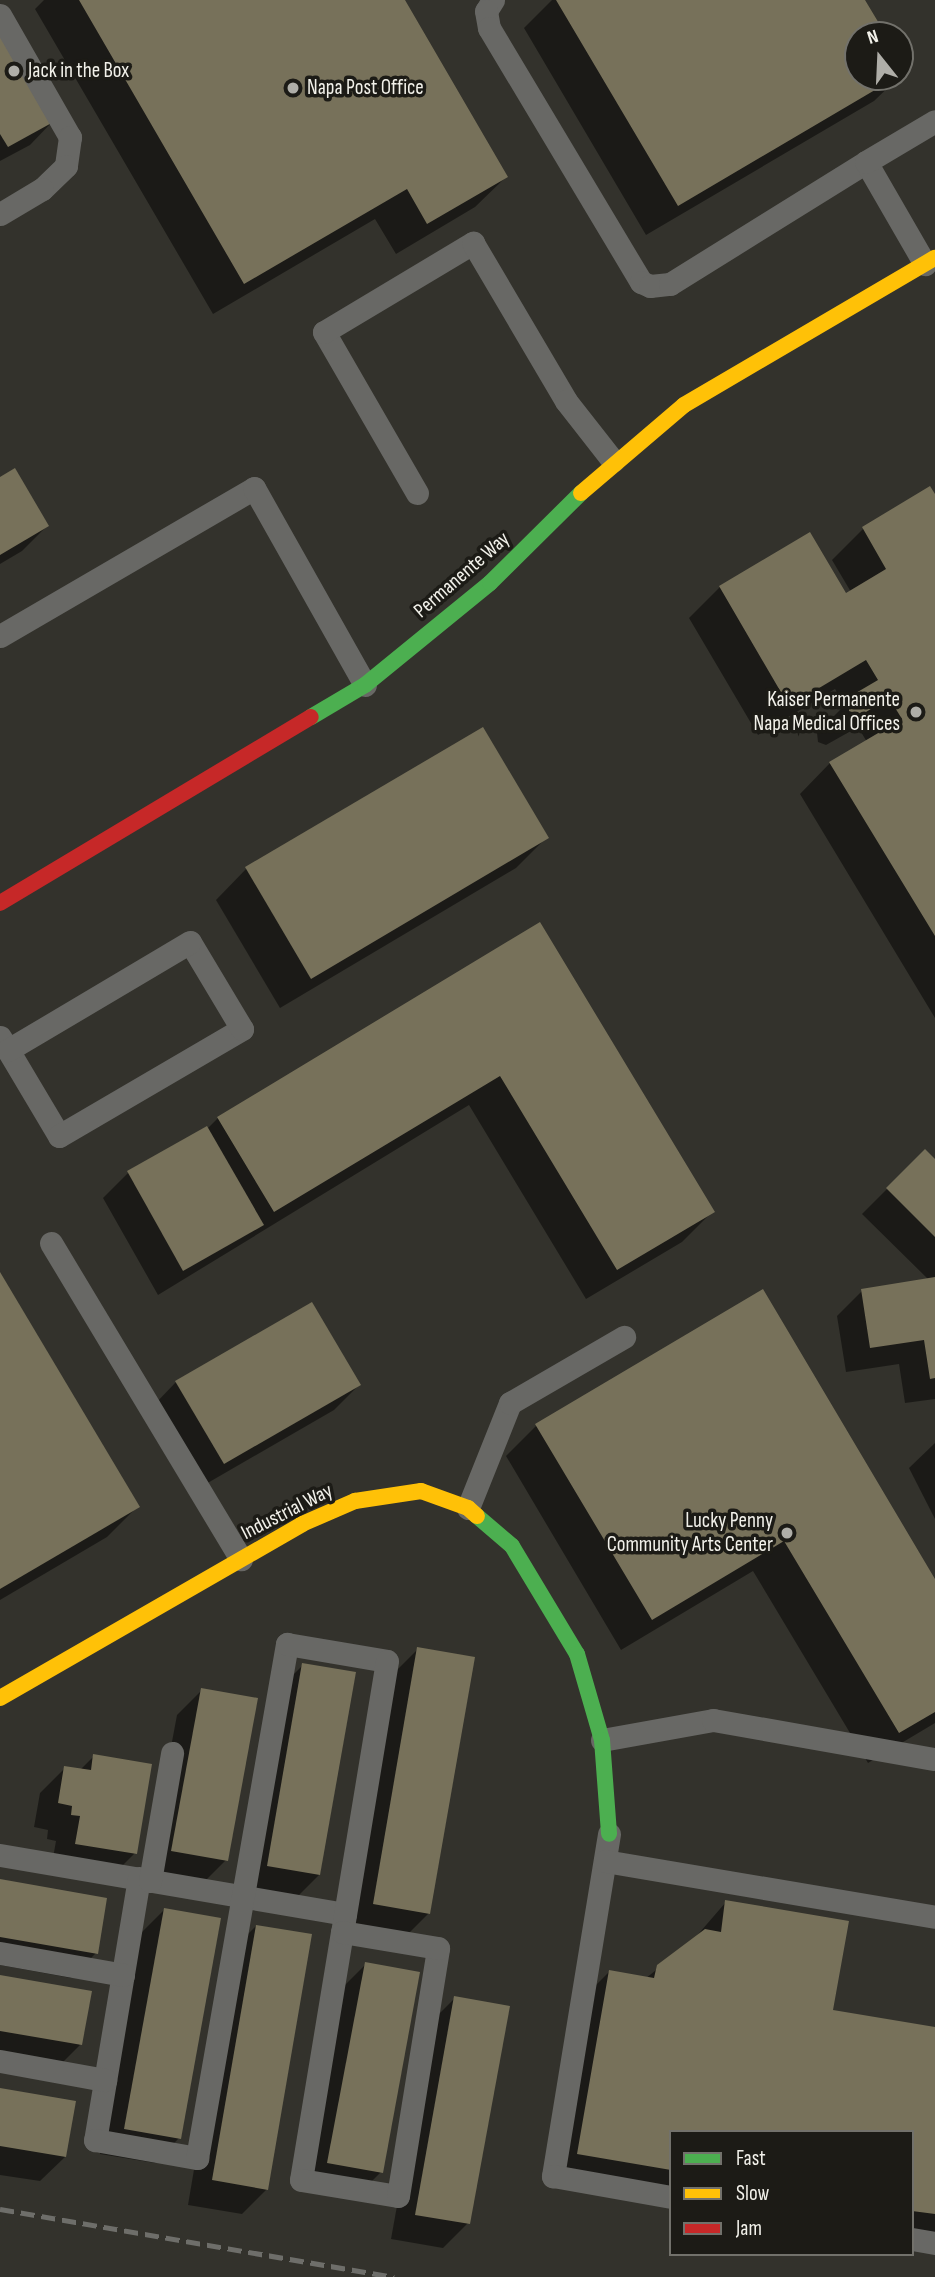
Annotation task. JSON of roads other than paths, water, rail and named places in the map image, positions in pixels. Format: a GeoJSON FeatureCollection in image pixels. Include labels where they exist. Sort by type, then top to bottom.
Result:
{"type":"FeatureCollection","features":[{"type":"Feature","properties":{"kind":"street","name":"Permanente Way"},"geometry":{"type":"LineString","coordinates":[[0,903],[365,685],[490,583],[613,461],[684,405],[932,260]]}},
{"type":"Feature","properties":{"kind":"street","name":"Industrial Way"},"geometry":{"type":"LineString","coordinates":[[0,1698],[241,1559],[355,1501],[421,1491],[468,1508],[512,1546],[577,1654],[602,1740],[609,1834]]}},
{"type":"Feature","properties":{"kind":"lane"},"geometry":{"type":"LineString","coordinates":[[493,0],[486,11],[489,28],[641,282],[650,286],[670,284],[935,121]]}},
{"type":"Feature","properties":{"kind":"lane"},"geometry":{"type":"LineString","coordinates":[[0,15],[70,137],[66,166],[43,189],[0,215]]}},
{"type":"Feature","properties":{"kind":"lane"},"geometry":{"type":"LineString","coordinates":[[866,162],[932,260]]}},
{"type":"Feature","properties":{"kind":"lane"},"geometry":{"type":"LineString","coordinates":[[417,493],[324,332],[473,243],[566,401],[613,461]]}},
{"type":"Feature","properties":{"kind":"lane"},"geometry":{"type":"LineString","coordinates":[[0,635],[254,488],[365,685]]}},
{"type":"Feature","properties":{"kind":"lane"},"geometry":{"type":"LineString","coordinates":[[190,942],[242,1029],[59,1136],[4,1043],[190,942]]}},
{"type":"Feature","properties":{"kind":"lane"},"geometry":{"type":"LineString","coordinates":[[51,1243],[241,1559]]}},
{"type":"Feature","properties":{"kind":"lane"},"geometry":{"type":"LineString","coordinates":[[468,1508],[510,1403],[624,1336]]}},
{"type":"Feature","properties":{"kind":"lane"},"geometry":{"type":"LineString","coordinates":[[0,1854],[145,1879],[243,1896],[343,1923],[438,1948],[398,2196],[301,2180],[343,1923],[387,1661],[287,1644],[243,1896],[197,2158],[95,2140],[123,1975],[145,1879],[172,1753]]}},
{"type":"Feature","properties":{"kind":"lane"},"geometry":{"type":"LineString","coordinates":[[602,1740],[713,1720],[935,1759]]}},
{"type":"Feature","properties":{"kind":"lane"},"geometry":{"type":"LineString","coordinates":[[609,1834],[553,2176],[669,2197]]}},
{"type":"Feature","properties":{"kind":"lane"},"geometry":{"type":"LineString","coordinates":[[605,1861],[935,1917]]}},
{"type":"Feature","properties":{"kind":"lane"},"geometry":{"type":"LineString","coordinates":[[0,1953],[123,1975]]}},
{"type":"Feature","properties":{"kind":"lane"},"geometry":{"type":"LineString","coordinates":[[0,2061],[105,2080]]}},
{"type":"Feature","properties":{"kind":"lane"},"geometry":{"type":"LineString","coordinates":[[914,2239],[935,2243]]}},
{"type":"Feature","properties":{"kind":"railway"},"geometry":{"type":"LineString","coordinates":[[0,2209],[394,2277]]}},
{"type":"Feature","properties":{"kind":"place","name":"Jack in the Box"},"geometry":{"type":"Point","coordinates":[14,71]}},
{"type":"Feature","properties":{"kind":"place","name":"Napa Post Office"},"geometry":{"type":"Point","coordinates":[293,88]}},
{"type":"Feature","properties":{"kind":"place","name":"Kaiser Permanente Napa Medical Offices"},"geometry":{"type":"Point","coordinates":[916,712]}},
{"type":"Feature","properties":{"kind":"place","name":"Lucky Penny Community Arts Center"},"geometry":{"type":"Point","coordinates":[787,1533]}}]}
